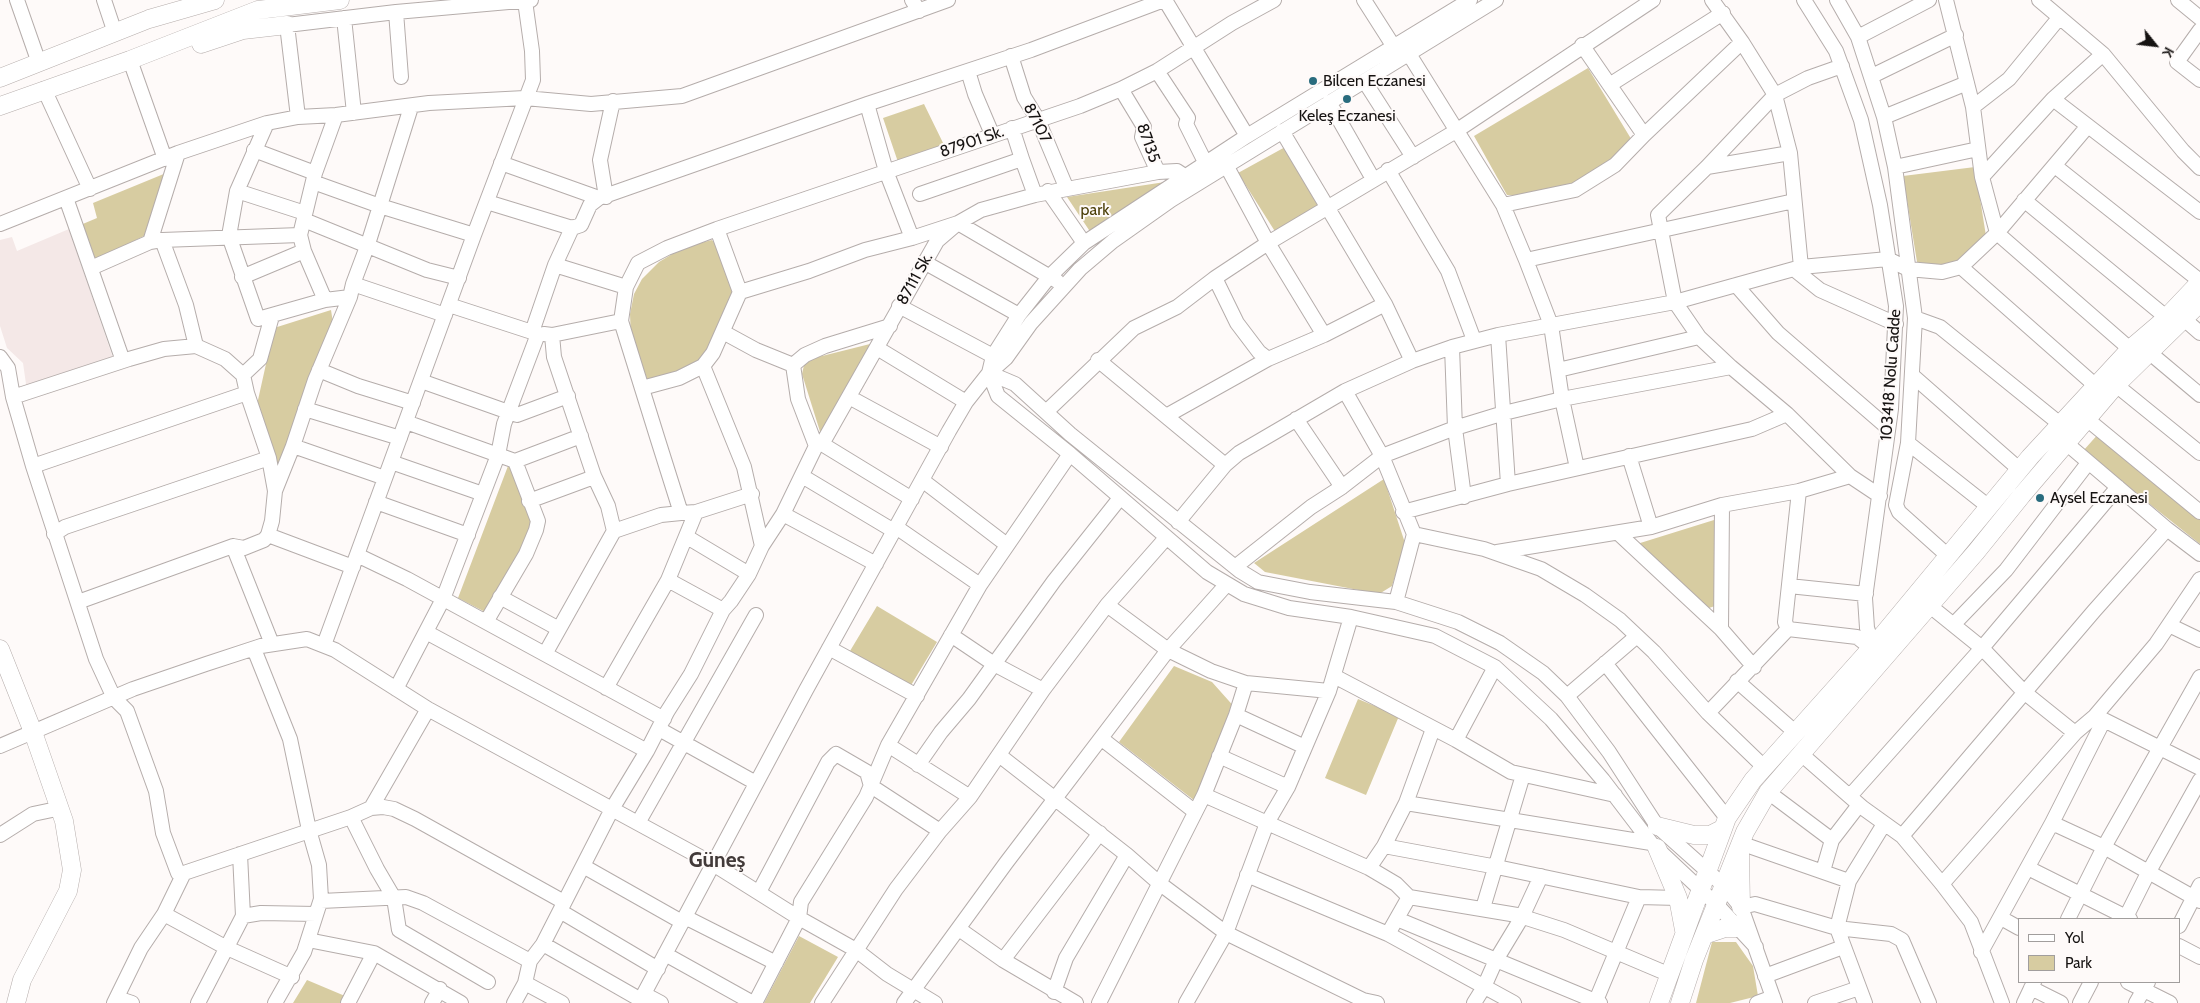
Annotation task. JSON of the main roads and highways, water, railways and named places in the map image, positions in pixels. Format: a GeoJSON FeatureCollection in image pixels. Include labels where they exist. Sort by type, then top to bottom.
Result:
{"type":"FeatureCollection","features":[{"type":"Feature","properties":{"kind":"main road"},"geometry":{"type":"LineString","coordinates":[[0,78],[149,19],[215,0]]}},
{"type":"Feature","properties":{"kind":"main road"},"geometry":{"type":"LineString","coordinates":[[0,106],[130,60],[258,10],[340,0]]}},
{"type":"Feature","properties":{"kind":"main road"},"geometry":{"type":"LineString","coordinates":[[130,60],[188,48],[244,30],[286,25]]}},
{"type":"Feature","properties":{"kind":"main road"},"geometry":{"type":"LineString","coordinates":[[1680,1003],[1740,843],[1768,792],[1930,606],[2116,385],[2150,353],[2200,282]]}},
{"type":"Feature","properties":{"kind":"main road"},"geometry":{"type":"LineString","coordinates":[[1659,1003],[1724,824],[1764,767],[1872,646],[2019,469],[2130,349],[2200,303]]}},
{"type":"Feature","properties":{"kind":"main road"},"geometry":{"type":"LineString","coordinates":[[0,649],[29,733],[52,810],[62,853],[64,871],[51,908],[17,972],[6,1003]]}},
{"type":"Feature","properties":{"kind":"main road"},"geometry":{"type":"LineString","coordinates":[[0,671],[29,733],[64,821],[72,870],[68,891],[22,980],[16,1003]]}},
{"type":"Feature","properties":{"kind":"main road"},"geometry":{"type":"LineString","coordinates":[[1684,930],[1678,898],[1655,839],[1710,835],[1724,824]]}},
{"type":"Feature","properties":{"kind":"main road"},"geometry":{"type":"LineString","coordinates":[[1740,843],[1741,907]]}},
{"type":"Feature","properties":{"kind":"main road"},"geometry":{"type":"LineString","coordinates":[[1704,935],[1724,928],[1738,928]]}},
{"type":"Feature","properties":{"kind":"place","name":"Bilcen Eczanesi"},"geometry":{"type":"Point","coordinates":[1313,81]}},
{"type":"Feature","properties":{"kind":"place","name":"Keleş Eczanesi"},"geometry":{"type":"Point","coordinates":[1347,99]}},
{"type":"Feature","properties":{"kind":"place","name":"Aysel Eczanesi"},"geometry":{"type":"Point","coordinates":[2040,498]}},
{"type":"Feature","properties":{"kind":"district","name":"Güneş"},"geometry":{"type":"Point","coordinates":[717,861]}},
{"type":"Feature","properties":{"kind":"park label","name":"park"},"geometry":{"type":"Point","coordinates":[1095,210]}}]}
